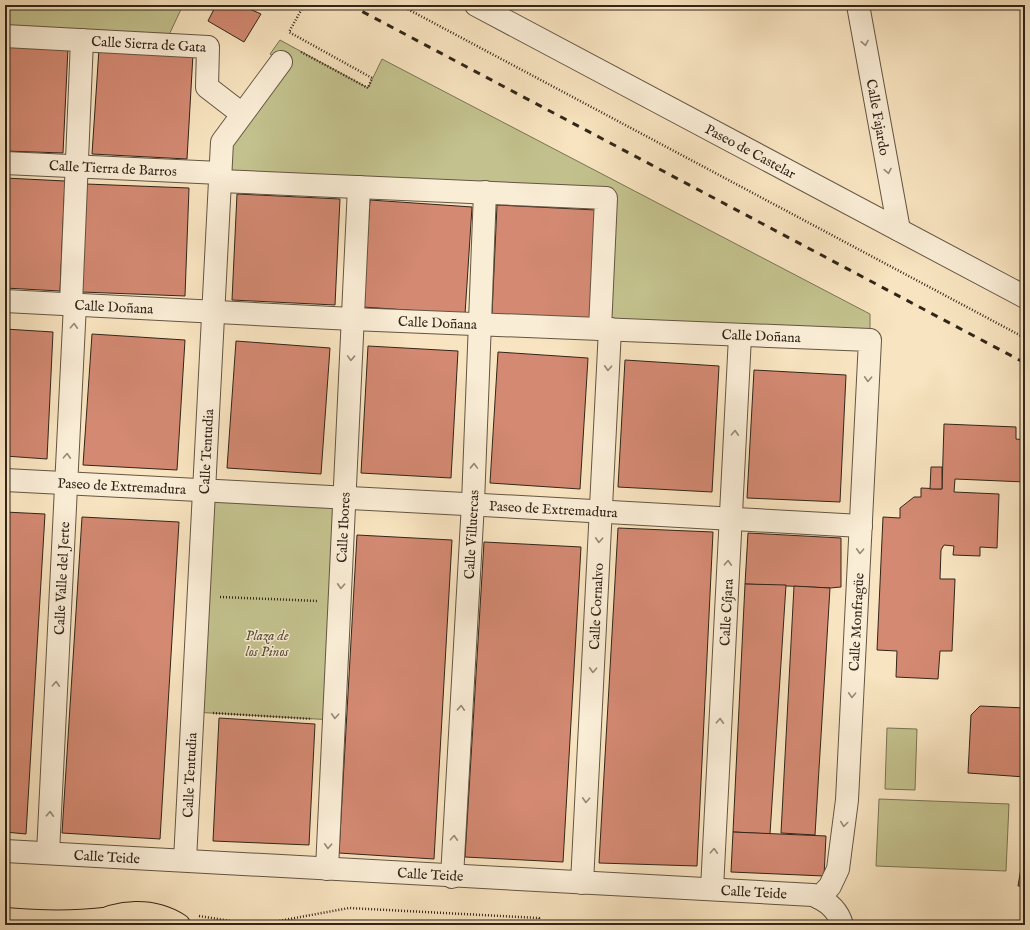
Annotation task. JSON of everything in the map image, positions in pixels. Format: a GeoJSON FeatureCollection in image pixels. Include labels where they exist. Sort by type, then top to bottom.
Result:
{"type":"FeatureCollection","features":[{"type":"Feature","properties":{"kind":"main road"},"geometry":{"type":"LineString","coordinates":[[5,919],[36,922],[98,922],[128,913],[153,914],[183,922]]}},
{"type":"Feature","properties":{"kind":"street","name":"Paseo de Castelar"},"geometry":{"type":"LineString","coordinates":[[476,5],[1025,297]]}},
{"type":"Feature","properties":{"kind":"street","name":"Calle Fajardo"},"geometry":{"type":"LineString","coordinates":[[858,5],[899,230]]}},
{"type":"Feature","properties":{"kind":"street","name":"Calle Sierra de Gata"},"geometry":{"type":"LineString","coordinates":[[5,36],[208,47],[207,87],[242,114]]}},
{"type":"Feature","properties":{"kind":"street","name":"Calle Valle del Jerte"},"geometry":{"type":"LineString","coordinates":[[48,853],[66,483],[82,40]]}},
{"type":"Feature","properties":{"kind":"street","name":"Calle Tentudia"},"geometry":{"type":"LineString","coordinates":[[185,860],[222,142],[281,62]]}},
{"type":"Feature","properties":{"kind":"street","name":"Calle Tierra de Barros"},"geometry":{"type":"LineString","coordinates":[[5,163],[77,166],[359,187],[485,192]]}},
{"type":"Feature","properties":{"kind":"street","name":"Calle Ibores"},"geometry":{"type":"LineString","coordinates":[[327,869],[346,498],[352,319],[359,187]]}},
{"type":"Feature","properties":{"kind":"street","name":"Calle Villuercas"},"geometry":{"type":"LineString","coordinates":[[452,877],[473,503],[485,192]]}},
{"type":"Feature","properties":{"kind":"street","name":"Calle Cornalvo"},"geometry":{"type":"LineString","coordinates":[[485,192],[606,198],[601,513],[582,883]]}},
{"type":"Feature","properties":{"kind":"street","name":"Calle Doñana"},"geometry":{"type":"LineString","coordinates":[[5,301],[352,319],[740,336],[870,340]]}},
{"type":"Feature","properties":{"kind":"street","name":"Calle Cíjara"},"geometry":{"type":"LineString","coordinates":[[712,890],[740,336]]}},
{"type":"Feature","properties":{"kind":"street","name":"Calle Monfragüe"},"geometry":{"type":"LineString","coordinates":[[819,898],[830,886],[838,869],[847,800],[870,340]]}},
{"type":"Feature","properties":{"kind":"street","name":"Paseo de Extremadura"},"geometry":{"type":"LineString","coordinates":[[5,480],[346,498],[473,503],[601,513],[730,518],[861,526]]}},
{"type":"Feature","properties":{"kind":"street","name":"Calle Teide"},"geometry":{"type":"LineString","coordinates":[[5,851],[185,860],[452,877],[813,895],[826,901],[833,907],[840,918],[842,925]]}},
{"type":"Feature","properties":{"kind":"path"},"geometry":{"type":"LineString","coordinates":[[300,51],[368,88],[372,78],[289,32],[304,5]]}},
{"type":"Feature","properties":{"kind":"path"},"geometry":{"type":"LineString","coordinates":[[400,5],[1025,338]]}},
{"type":"Feature","properties":{"kind":"path"},"geometry":{"type":"LineString","coordinates":[[199,596],[340,602]]}},
{"type":"Feature","properties":{"kind":"path"},"geometry":{"type":"LineString","coordinates":[[193,712],[334,720]]}},
{"type":"Feature","properties":{"kind":"path"},"geometry":{"type":"LineString","coordinates":[[183,922],[268,923],[349,908],[539,918],[540,925]]}},
{"type":"Feature","properties":{"kind":"green space"},"geometry":{"type":"Polygon","coordinates":[[[5,5],[183,5],[169,35],[5,36],[5,5]]]}},
{"type":"Feature","properties":{"kind":"green space"},"geometry":{"type":"Polygon","coordinates":[[[280,40],[368,88],[382,59],[870,314],[870,340],[600,329],[606,198],[220,181],[222,142],[280,61],[270,54],[280,40]]]}},
{"type":"Feature","properties":{"kind":"green space","name":"Plaza de los Pinos"},"geometry":{"type":"Polygon","coordinates":[[[204,491],[346,498],[334,720],[193,712],[204,491]]]}},
{"type":"Feature","properties":{"kind":"green space"},"geometry":{"type":"Polygon","coordinates":[[[887,728],[917,729],[915,790],[885,789],[887,728]]]}},
{"type":"Feature","properties":{"kind":"green space"},"geometry":{"type":"Polygon","coordinates":[[[879,799],[1009,804],[1006,871],[876,866],[879,799]]]}},
{"type":"Feature","properties":{"kind":"building"},"geometry":{"type":"Polygon","coordinates":[[[216,5],[241,5],[261,14],[244,42],[208,21],[216,5]]]}},
{"type":"Feature","properties":{"kind":"building"},"geometry":{"type":"Polygon","coordinates":[[[5,45],[68,48],[63,153],[5,151],[5,45]]]}},
{"type":"Feature","properties":{"kind":"building"},"geometry":{"type":"Polygon","coordinates":[[[99,49],[193,54],[187,159],[92,154],[99,49]]]}},
{"type":"Feature","properties":{"kind":"building"},"geometry":{"type":"Polygon","coordinates":[[[5,178],[65,181],[60,291],[5,288],[5,178]]]}},
{"type":"Feature","properties":{"kind":"building"},"geometry":{"type":"Polygon","coordinates":[[[86,184],[189,188],[185,296],[82,292],[86,184]]]}},
{"type":"Feature","properties":{"kind":"building"},"geometry":{"type":"Polygon","coordinates":[[[237,194],[340,199],[335,305],[232,300],[237,194]]]}},
{"type":"Feature","properties":{"kind":"building"},"geometry":{"type":"Polygon","coordinates":[[[370,200],[472,207],[465,314],[363,307],[370,200]]]}},
{"type":"Feature","properties":{"kind":"building"},"geometry":{"type":"Polygon","coordinates":[[[497,205],[596,210],[591,318],[492,314],[497,205]]]}},
{"type":"Feature","properties":{"kind":"building"},"geometry":{"type":"Polygon","coordinates":[[[5,329],[53,332],[47,459],[5,456],[5,329]]]}},
{"type":"Feature","properties":{"kind":"building"},"geometry":{"type":"Polygon","coordinates":[[[92,334],[185,340],[177,470],[83,465],[92,334]]]}},
{"type":"Feature","properties":{"kind":"building"},"geometry":{"type":"Polygon","coordinates":[[[236,341],[330,348],[321,474],[227,468],[236,341]]]}},
{"type":"Feature","properties":{"kind":"building"},"geometry":{"type":"Polygon","coordinates":[[[368,346],[458,351],[451,478],[361,473],[368,346]]]}},
{"type":"Feature","properties":{"kind":"building"},"geometry":{"type":"Polygon","coordinates":[[[498,352],[588,358],[580,489],[490,483],[498,352]]]}},
{"type":"Feature","properties":{"kind":"building"},"geometry":{"type":"Polygon","coordinates":[[[625,360],[719,366],[712,492],[618,487],[625,360]]]}},
{"type":"Feature","properties":{"kind":"building"},"geometry":{"type":"Polygon","coordinates":[[[754,370],[846,375],[840,502],[747,498],[754,370]]]}},
{"type":"Feature","properties":{"kind":"building"},"geometry":{"type":"Polygon","coordinates":[[[944,424],[1016,427],[1016,439],[1025,440],[1025,482],[955,479],[954,492],[999,494],[997,548],[980,547],[980,556],[953,555],[954,546],[944,545],[941,550],[940,579],[955,579],[952,651],[940,651],[938,679],[896,677],[897,651],[877,650],[883,517],[900,518],[900,508],[914,497],[921,497],[921,488],[942,489],[944,424]]]}},
{"type":"Feature","properties":{"kind":"building"},"geometry":{"type":"Polygon","coordinates":[[[931,467],[942,467],[942,489],[930,489],[931,467]]]}},
{"type":"Feature","properties":{"kind":"building"},"geometry":{"type":"Polygon","coordinates":[[[5,512],[45,514],[26,834],[5,832],[5,512]]]}},
{"type":"Feature","properties":{"kind":"building"},"geometry":{"type":"Polygon","coordinates":[[[82,517],[179,522],[160,839],[62,833],[82,517]]]}},
{"type":"Feature","properties":{"kind":"building"},"geometry":{"type":"Polygon","coordinates":[[[618,528],[713,532],[697,866],[599,863],[618,528]]]}},
{"type":"Feature","properties":{"kind":"building"},"geometry":{"type":"Polygon","coordinates":[[[748,533],[841,538],[841,587],[830,588],[745,584],[748,533]]]}},
{"type":"Feature","properties":{"kind":"building"},"geometry":{"type":"Polygon","coordinates":[[[357,535],[452,540],[434,859],[339,853],[357,535]]]}},
{"type":"Feature","properties":{"kind":"building"},"geometry":{"type":"Polygon","coordinates":[[[484,542],[581,547],[563,862],[465,857],[484,542]]]}},
{"type":"Feature","properties":{"kind":"building"},"geometry":{"type":"Polygon","coordinates":[[[745,584],[786,585],[770,834],[733,832],[745,584]]]}},
{"type":"Feature","properties":{"kind":"building"},"geometry":{"type":"Polygon","coordinates":[[[794,586],[830,588],[815,835],[781,833],[794,586]]]}},
{"type":"Feature","properties":{"kind":"building"},"geometry":{"type":"Polygon","coordinates":[[[980,706],[1025,708],[1025,777],[968,773],[971,715],[980,706]]]}},
{"type":"Feature","properties":{"kind":"building"},"geometry":{"type":"Polygon","coordinates":[[[219,718],[315,724],[309,845],[213,841],[219,718]]]}},
{"type":"Feature","properties":{"kind":"building"},"geometry":{"type":"Polygon","coordinates":[[[733,832],[826,836],[824,876],[731,872],[733,832]]]}},
{"type":"Feature","properties":{"kind":"building"},"geometry":{"type":"Polygon","coordinates":[[[1025,845],[1025,886],[1018,886],[1025,845]]]}},
{"type":"Feature","properties":{"kind":"railway"},"geometry":{"type":"LineString","coordinates":[[350,5],[1025,363]]}}]}
